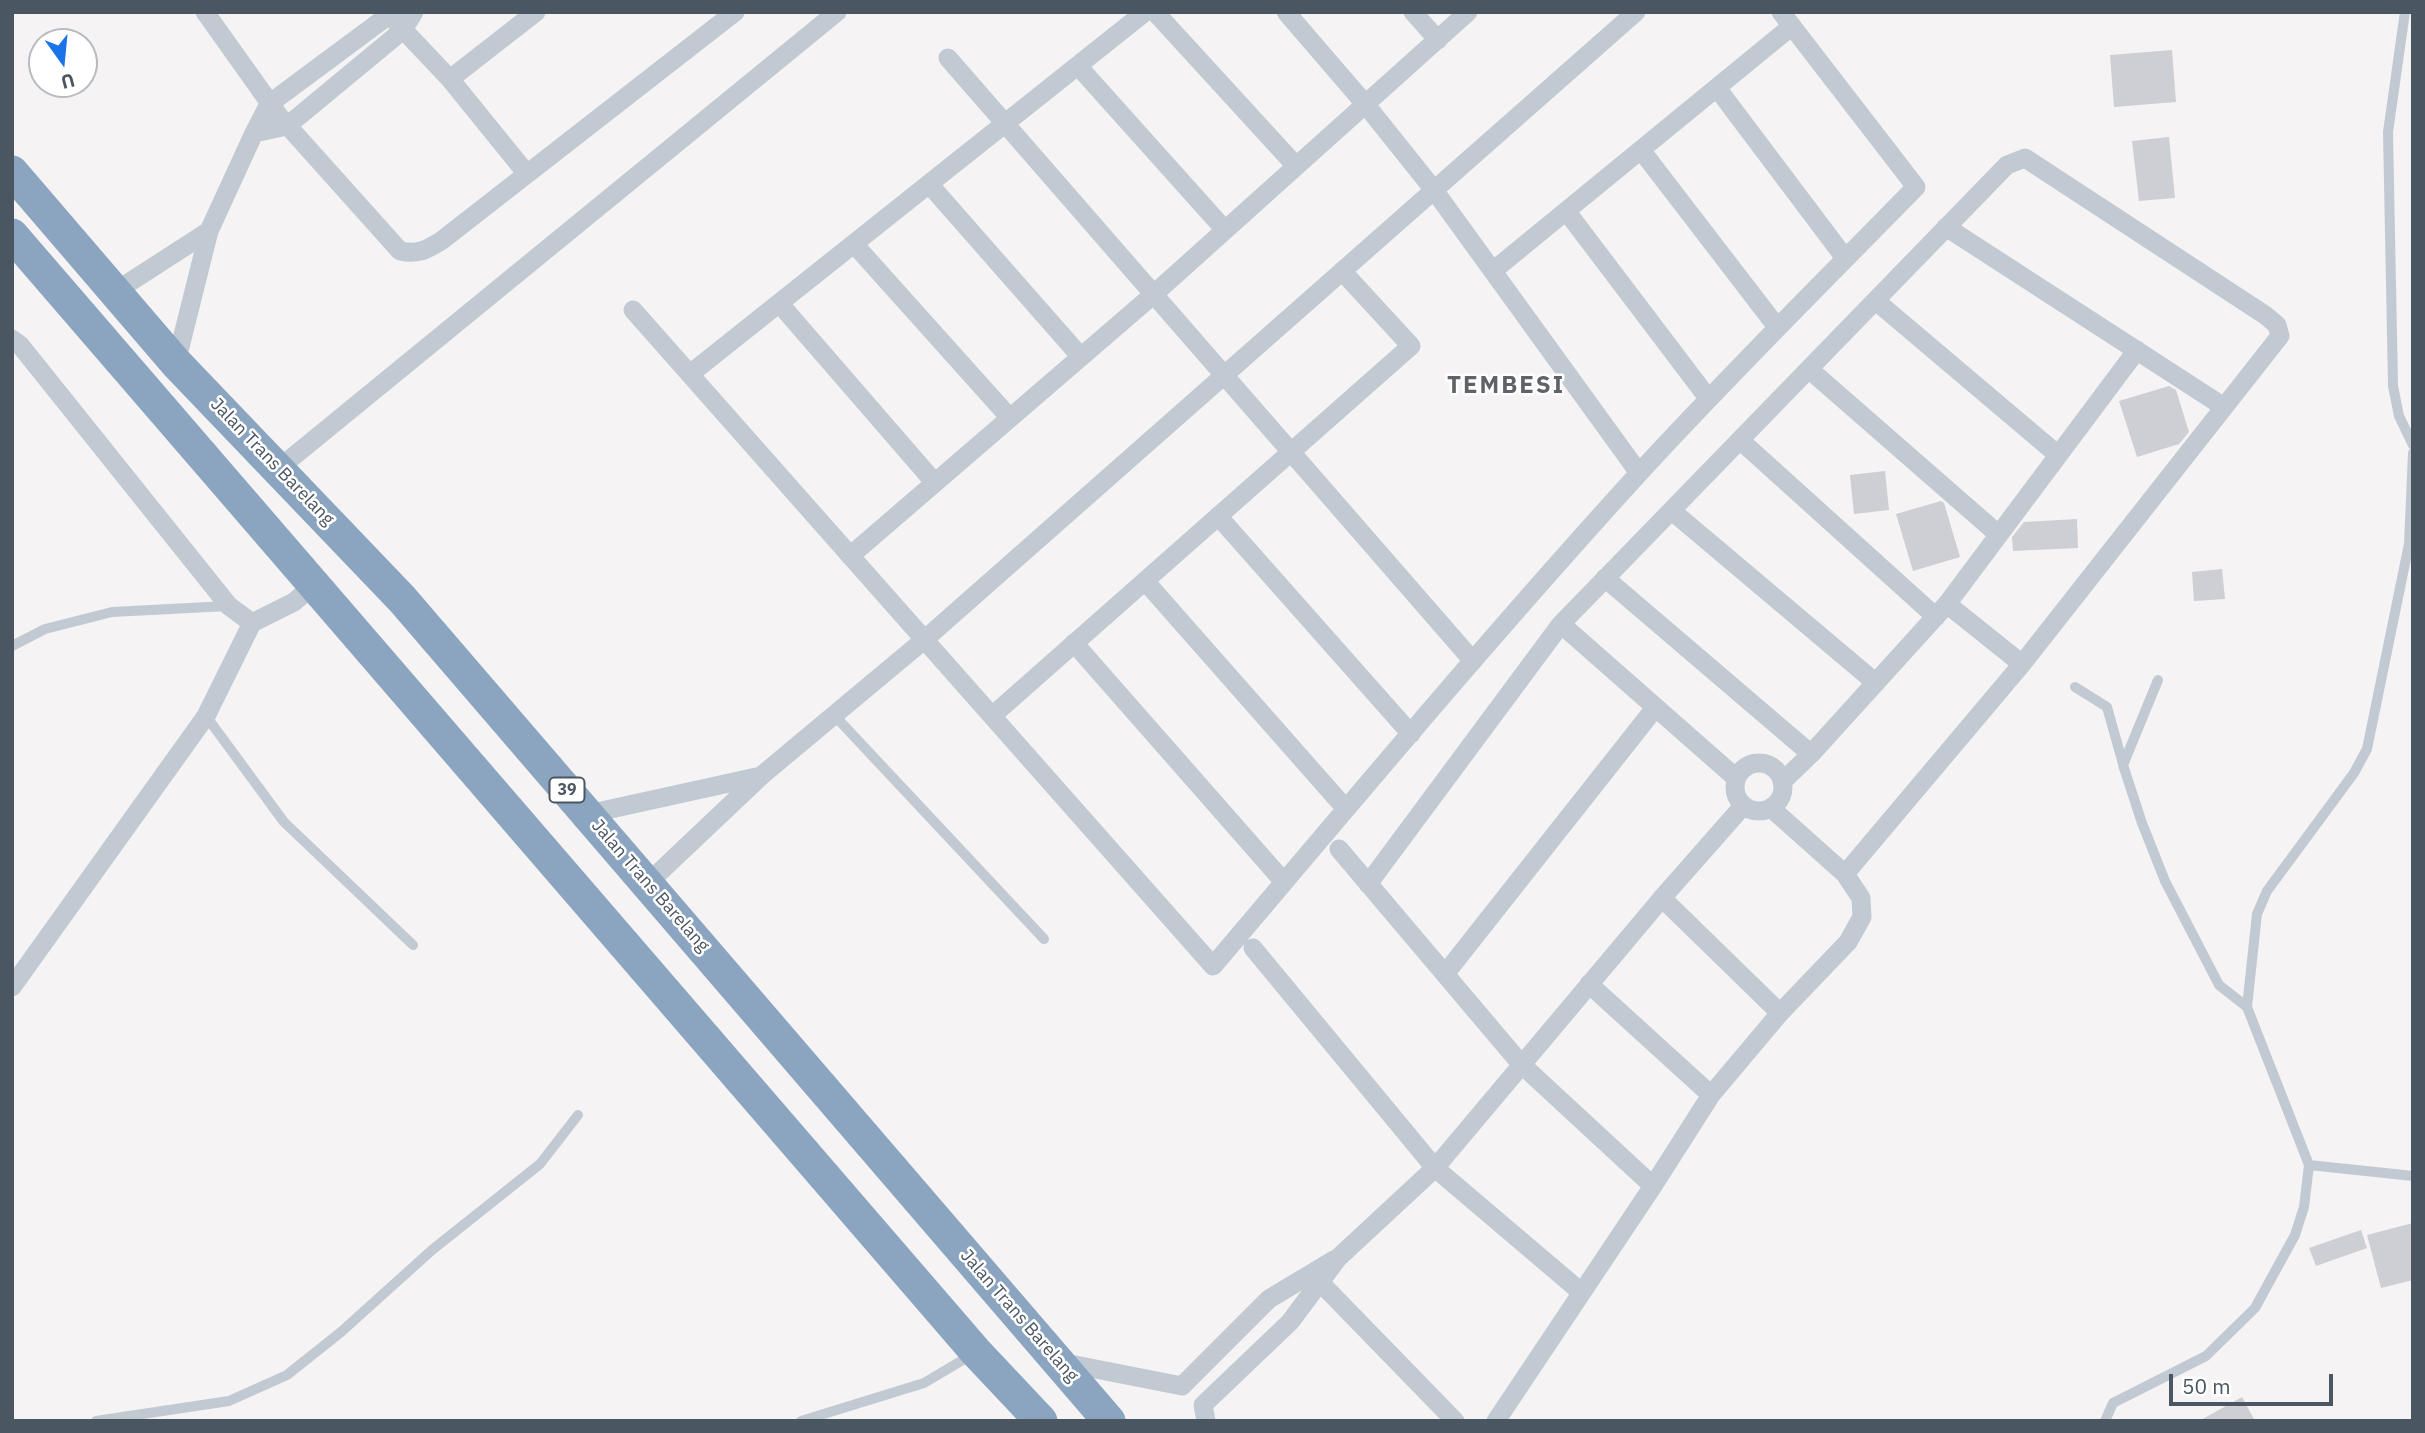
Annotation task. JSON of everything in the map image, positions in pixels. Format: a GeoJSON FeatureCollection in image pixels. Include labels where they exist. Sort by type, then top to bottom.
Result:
{"type":"FeatureCollection","features":[{"type":"Feature","properties":{"kind":"highway","name":"Jalan Trans Barelang"},"geometry":{"type":"LineString","coordinates":[[12,172],[176,363],[402,599],[1109,1421]]}},
{"type":"Feature","properties":{"kind":"highway"},"geometry":{"type":"LineString","coordinates":[[12,235],[976,1352],[1041,1421]]}},
{"type":"Feature","properties":{"kind":"street"},"geometry":{"type":"LineString","coordinates":[[205,12],[269,104],[287,125],[400,251],[413,254],[423,252],[441,241],[735,12]]}},
{"type":"Feature","properties":{"kind":"street"},"geometry":{"type":"LineString","coordinates":[[176,363],[209,231],[269,104],[393,17],[414,12]]}},
{"type":"Feature","properties":{"kind":"street"},"geometry":{"type":"LineString","coordinates":[[450,79],[536,12]]}},
{"type":"Feature","properties":{"kind":"street"},"geometry":{"type":"LineString","coordinates":[[278,468],[837,12]]}},
{"type":"Feature","properties":{"kind":"street"},"geometry":{"type":"LineString","coordinates":[[690,374],[1145,12]]}},
{"type":"Feature","properties":{"kind":"street"},"geometry":{"type":"LineString","coordinates":[[1155,12],[1296,166]]}},
{"type":"Feature","properties":{"kind":"street"},"geometry":{"type":"LineString","coordinates":[[1286,12],[1434,190],[1639,472]]}},
{"type":"Feature","properties":{"kind":"street"},"geometry":{"type":"LineString","coordinates":[[1413,12],[1438,40]]}},
{"type":"Feature","properties":{"kind":"street"},"geometry":{"type":"LineString","coordinates":[[850,556],[1154,294],[1468,12]]}},
{"type":"Feature","properties":{"kind":"street"},"geometry":{"type":"LineString","coordinates":[[648,883],[761,776],[924,639],[1636,12]]}},
{"type":"Feature","properties":{"kind":"street"},"geometry":{"type":"LineString","coordinates":[[393,17],[450,79],[527,174]]}},
{"type":"Feature","properties":{"kind":"street"},"geometry":{"type":"LineString","coordinates":[[254,133],[287,125],[393,17]]}},
{"type":"Feature","properties":{"kind":"street"},"geometry":{"type":"LineString","coordinates":[[634,310],[1213,966],[1473,661],[1639,472],[1777,327],[1916,187],[1787,19],[1717,88],[1494,270]]}},
{"type":"Feature","properties":{"kind":"street"},"geometry":{"type":"LineString","coordinates":[[948,58],[1473,661]]}},
{"type":"Feature","properties":{"kind":"street"},"geometry":{"type":"LineString","coordinates":[[1078,66],[1225,230]]}},
{"type":"Feature","properties":{"kind":"street"},"geometry":{"type":"LineString","coordinates":[[1717,88],[1845,258]]}},
{"type":"Feature","properties":{"kind":"street"},"geometry":{"type":"LineString","coordinates":[[1641,150],[1777,327]]}},
{"type":"Feature","properties":{"kind":"street"},"geometry":{"type":"LineString","coordinates":[[1368,884],[1562,624],[2007,165],[2025,158],[2265,315],[2277,325],[2280,337],[2022,664],[1845,874]]}},
{"type":"Feature","properties":{"kind":"street"},"geometry":{"type":"LineString","coordinates":[[929,184],[1081,357]]}},
{"type":"Feature","properties":{"kind":"street"},"geometry":{"type":"LineString","coordinates":[[1567,212],[1708,398]]}},
{"type":"Feature","properties":{"kind":"street"},"geometry":{"type":"LineString","coordinates":[[1946,227],[2224,407]]}},
{"type":"Feature","properties":{"kind":"street"},"geometry":{"type":"LineString","coordinates":[[116,291],[209,231]]}},
{"type":"Feature","properties":{"kind":"street"},"geometry":{"type":"LineString","coordinates":[[854,244],[1010,418]]}},
{"type":"Feature","properties":{"kind":"street"},"geometry":{"type":"LineString","coordinates":[[992,716],[1411,346],[1342,271]]}},
{"type":"Feature","properties":{"kind":"street"},"geometry":{"type":"LineString","coordinates":[[1876,301],[2058,455]]}},
{"type":"Feature","properties":{"kind":"street"},"geometry":{"type":"LineString","coordinates":[[779,303],[935,483]]}},
{"type":"Feature","properties":{"kind":"street"},"geometry":{"type":"LineString","coordinates":[[12,339],[20,345],[229,606],[251,623]]}},
{"type":"Feature","properties":{"kind":"street"},"geometry":{"type":"LineString","coordinates":[[1782,782],[1811,754],[1941,610],[2137,350]]}},
{"type":"Feature","properties":{"kind":"street"},"geometry":{"type":"LineString","coordinates":[[1810,370],[1999,535]]}},
{"type":"Feature","properties":{"kind":"street"},"geometry":{"type":"LineString","coordinates":[[1741,441],[1941,610],[2022,664]]}},
{"type":"Feature","properties":{"kind":"street"},"geometry":{"type":"LineString","coordinates":[[1672,511],[1876,683]]}},
{"type":"Feature","properties":{"kind":"street"},"geometry":{"type":"LineString","coordinates":[[1218,516],[1411,734]]}},
{"type":"Feature","properties":{"kind":"street"},"geometry":{"type":"LineString","coordinates":[[1605,578],[1811,754]]}},
{"type":"Feature","properties":{"kind":"street"},"geometry":{"type":"LineString","coordinates":[[1145,581],[1346,809]]}},
{"type":"Feature","properties":{"kind":"street"},"geometry":{"type":"LineString","coordinates":[[12,987],[206,716],[251,623],[294,602],[315,584]]}},
{"type":"Feature","properties":{"kind":"street"},"geometry":{"type":"LineString","coordinates":[[1562,624],[1736,778]]}},
{"type":"Feature","properties":{"kind":"street"},"geometry":{"type":"LineString","coordinates":[[1074,643],[1284,882]]}},
{"type":"Feature","properties":{"kind":"street"},"geometry":{"type":"LineString","coordinates":[[1445,974],[1655,708]]}},
{"type":"Feature","properties":{"kind":"street"},"geometry":{"type":"LineString","coordinates":[[1760,763],[1774,769],[1782,782],[1781,796],[1772,808],[1757,812],[1743,806],[1735,793],[1736,778],[1746,767],[1760,763]]}},
{"type":"Feature","properties":{"kind":"street"},"geometry":{"type":"LineString","coordinates":[[588,814],[761,776]]}},
{"type":"Feature","properties":{"kind":"street"},"geometry":{"type":"LineString","coordinates":[[1060,1362],[1182,1386],[1205,1413],[1290,1322],[1316,1278],[1435,1168],[1743,806]]}},
{"type":"Feature","properties":{"kind":"street"},"geometry":{"type":"LineString","coordinates":[[1496,1421],[1711,1095],[1780,1013],[1848,942],[1862,918],[1861,898],[1845,874],[1772,808]]}},
{"type":"Feature","properties":{"kind":"street"},"geometry":{"type":"LineString","coordinates":[[1339,849],[1521,1065],[1653,1186]]}},
{"type":"Feature","properties":{"kind":"street"},"geometry":{"type":"LineString","coordinates":[[1662,898],[1780,1013]]}},
{"type":"Feature","properties":{"kind":"street"},"geometry":{"type":"LineString","coordinates":[[1253,948],[1435,1168],[1581,1292]]}},
{"type":"Feature","properties":{"kind":"street"},"geometry":{"type":"LineString","coordinates":[[1589,984],[1711,1095]]}},
{"type":"Feature","properties":{"kind":"street"},"geometry":{"type":"LineString","coordinates":[[1182,1386],[1269,1299],[1316,1278]]}},
{"type":"Feature","properties":{"kind":"street"},"geometry":{"type":"LineString","coordinates":[[1316,1278],[1455,1421]]}},
{"type":"Feature","properties":{"kind":"lane"},"geometry":{"type":"LineString","coordinates":[[2405,12],[2388,132],[2392,386],[2399,416],[2413,445]]}},
{"type":"Feature","properties":{"kind":"lane"},"geometry":{"type":"LineString","coordinates":[[2105,1421],[2113,1402],[2206,1356],[2255,1308],[2295,1235],[2304,1207],[2309,1165],[2247,1007],[2257,914],[2267,891],[2354,774],[2367,749],[2409,544],[2413,453]]}},
{"type":"Feature","properties":{"kind":"lane"},"geometry":{"type":"LineString","coordinates":[[12,646],[45,629],[112,612],[229,606]]}},
{"type":"Feature","properties":{"kind":"lane"},"geometry":{"type":"LineString","coordinates":[[2123,765],[2158,680]]}},
{"type":"Feature","properties":{"kind":"lane"},"geometry":{"type":"LineString","coordinates":[[2075,687],[2107,707],[2142,824],[2165,881],[2219,985],[2247,1007]]}},
{"type":"Feature","properties":{"kind":"lane"},"geometry":{"type":"LineString","coordinates":[[834,714],[1044,939]]}},
{"type":"Feature","properties":{"kind":"lane"},"geometry":{"type":"LineString","coordinates":[[206,716],[284,822],[413,945]]}},
{"type":"Feature","properties":{"kind":"lane"},"geometry":{"type":"LineString","coordinates":[[96,1421],[229,1401],[287,1376],[341,1332],[432,1250],[540,1164],[578,1115]]}},
{"type":"Feature","properties":{"kind":"lane"},"geometry":{"type":"LineString","coordinates":[[2309,1165],[2413,1176]]}},
{"type":"Feature","properties":{"kind":"lane"},"geometry":{"type":"LineString","coordinates":[[801,1421],[925,1383],[976,1352]]}},
{"type":"Feature","properties":{"kind":"building"},"geometry":{"type":"Polygon","coordinates":[[[2172,50],[2176,102],[2114,107],[2110,55],[2172,50]]]}},
{"type":"Feature","properties":{"kind":"building"},"geometry":{"type":"Polygon","coordinates":[[[2169,137],[2175,198],[2139,201],[2132,141],[2169,137]]]}},
{"type":"Feature","properties":{"kind":"building"},"geometry":{"type":"Polygon","coordinates":[[[2169,386],[2176,390],[2189,432],[2179,444],[2137,457],[2119,401],[2169,386]]]}},
{"type":"Feature","properties":{"kind":"building"},"geometry":{"type":"Polygon","coordinates":[[[1885,471],[1889,510],[1854,514],[1850,475],[1885,471]]]}},
{"type":"Feature","properties":{"kind":"building"},"geometry":{"type":"Polygon","coordinates":[[[1941,501],[1944,503],[1960,557],[1913,571],[1896,514],[1941,501]]]}},
{"type":"Feature","properties":{"kind":"building"},"geometry":{"type":"Polygon","coordinates":[[[2077,519],[2078,548],[2013,551],[2012,537],[2024,522],[2077,519]]]}},
{"type":"Feature","properties":{"kind":"building"},"geometry":{"type":"Polygon","coordinates":[[[2222,569],[2225,599],[2194,601],[2192,572],[2222,569]]]}},
{"type":"Feature","properties":{"kind":"building"},"geometry":{"type":"Polygon","coordinates":[[[2413,1223],[2413,1280],[2381,1288],[2367,1235],[2413,1223]]]}},
{"type":"Feature","properties":{"kind":"building"},"geometry":{"type":"Polygon","coordinates":[[[2361,1230],[2367,1248],[2316,1266],[2309,1248],[2361,1230]]]}},
{"type":"Feature","properties":{"kind":"building"},"geometry":{"type":"Polygon","coordinates":[[[2242,1397],[2255,1421],[2199,1421],[2242,1397]]]}},
{"type":"Feature","properties":{"kind":"district","name":"TEMBESI"},"geometry":{"type":"Point","coordinates":[1506,386]}}]}
